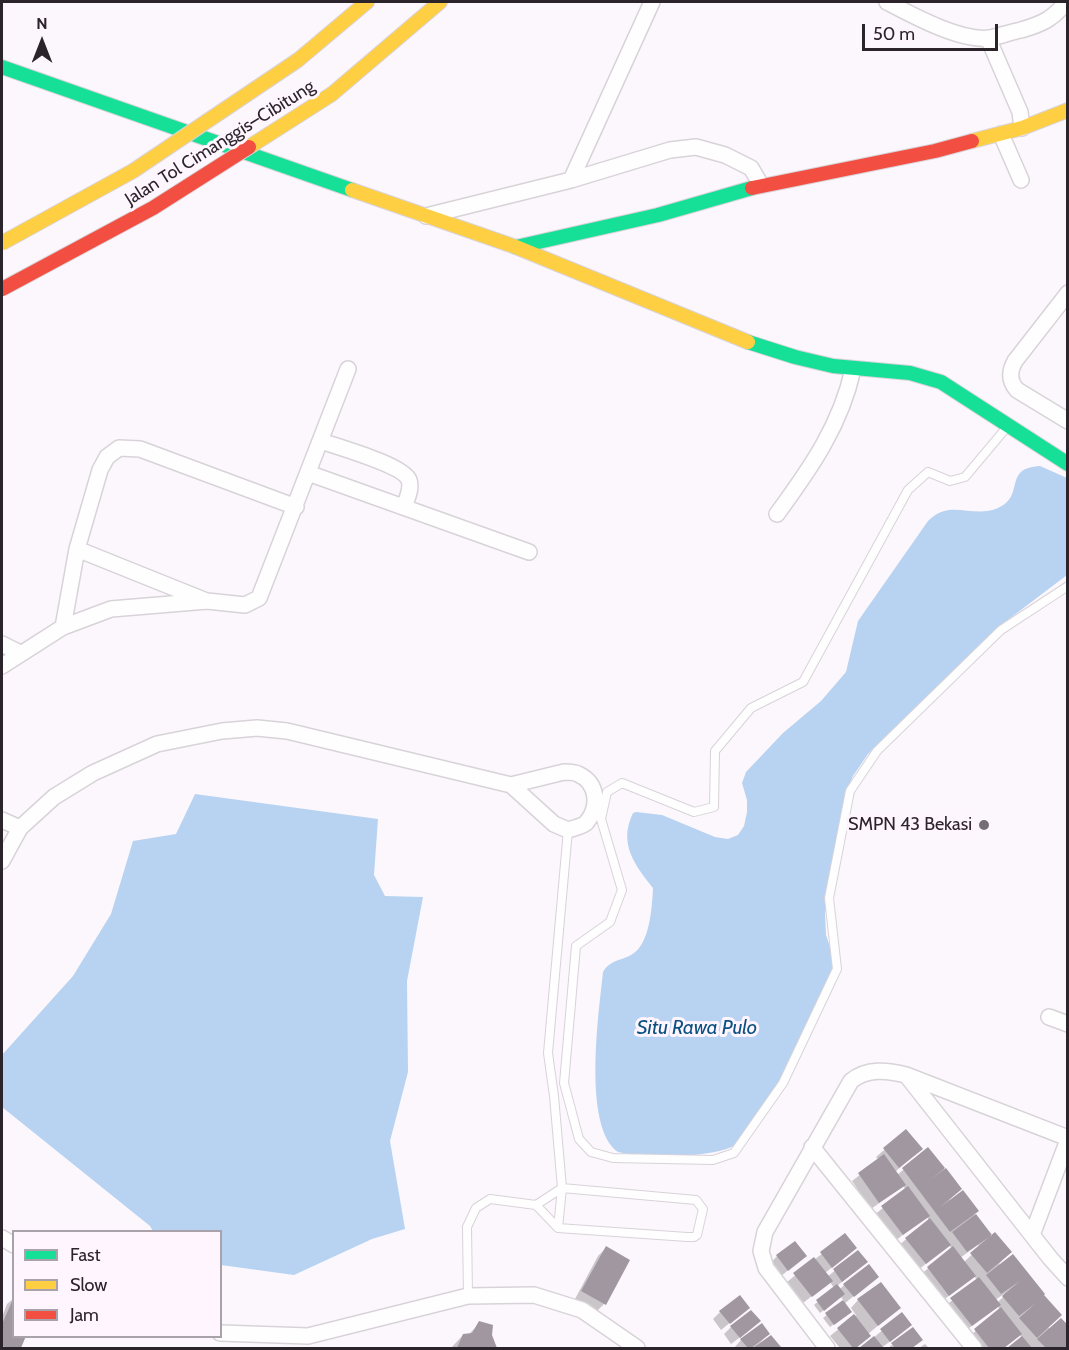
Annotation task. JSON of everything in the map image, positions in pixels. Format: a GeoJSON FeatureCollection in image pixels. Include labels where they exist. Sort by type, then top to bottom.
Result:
{"type":"FeatureCollection","features":[{"type":"Feature","properties":{"kind":"main road","name":"Jalan Tol Cimanggis–Cibitung"},"geometry":{"type":"LineString","coordinates":[[2,243],[132,171],[298,60],[367,2]]}},
{"type":"Feature","properties":{"kind":"main road","name":"Jalan Tol Cimanggis–Cibitung"},"geometry":{"type":"LineString","coordinates":[[2,289],[153,208],[332,94],[440,2]]}},
{"type":"Feature","properties":{"kind":"main road"},"geometry":{"type":"LineString","coordinates":[[2,67],[516,247],[751,343],[795,357],[853,369],[910,372],[941,382],[1068,464]]}},
{"type":"Feature","properties":{"kind":"main road"},"geometry":{"type":"LineString","coordinates":[[516,247],[658,215],[761,185],[935,151],[1022,128],[1068,110]]}},
{"type":"Feature","properties":{"kind":"street"},"geometry":{"type":"LineString","coordinates":[[571,180],[652,2]]}},
{"type":"Feature","properties":{"kind":"street"},"geometry":{"type":"LineString","coordinates":[[887,2],[930,24],[956,33],[988,38],[1032,27],[1051,19],[1066,2]]}},
{"type":"Feature","properties":{"kind":"street"},"geometry":{"type":"LineString","coordinates":[[988,38],[1020,112],[1022,128]]}},
{"type":"Feature","properties":{"kind":"street"},"geometry":{"type":"LineString","coordinates":[[1001,134],[1021,180]]}},
{"type":"Feature","properties":{"kind":"street"},"geometry":{"type":"LineString","coordinates":[[426,216],[571,180],[670,150],[696,147],[725,154],[751,168],[761,185]]}},
{"type":"Feature","properties":{"kind":"street"},"geometry":{"type":"LineString","coordinates":[[1068,293],[1015,361],[1011,368],[1010,378],[1017,390],[1068,421]]}},
{"type":"Feature","properties":{"kind":"street"},"geometry":{"type":"LineString","coordinates":[[2,666],[63,627],[111,609],[207,601],[245,605],[259,598],[348,369]]}},
{"type":"Feature","properties":{"kind":"street"},"geometry":{"type":"LineString","coordinates":[[777,514],[805,476],[832,430],[848,393],[853,369]]}},
{"type":"Feature","properties":{"kind":"street"},"geometry":{"type":"LineString","coordinates":[[321,441],[392,466],[407,477],[410,490],[404,507]]}},
{"type":"Feature","properties":{"kind":"street"},"geometry":{"type":"LineString","coordinates":[[63,627],[77,549],[100,470],[107,457],[119,448],[140,449],[296,507]]}},
{"type":"Feature","properties":{"kind":"street"},"geometry":{"type":"LineString","coordinates":[[308,473],[529,552]]}},
{"type":"Feature","properties":{"kind":"street"},"geometry":{"type":"LineString","coordinates":[[77,549],[207,601]]}},
{"type":"Feature","properties":{"kind":"street"},"geometry":{"type":"LineString","coordinates":[[2,644],[20,653]]}},
{"type":"Feature","properties":{"kind":"street"},"geometry":{"type":"LineString","coordinates":[[2,861],[20,828],[54,797],[93,772],[157,744],[234,730],[257,728],[287,731],[511,785],[564,772],[578,773],[589,782],[596,796],[593,811],[585,824],[568,830],[554,824],[511,785]]}},
{"type":"Feature","properties":{"kind":"street"},"geometry":{"type":"LineString","coordinates":[[2,820],[20,828]]}},
{"type":"Feature","properties":{"kind":"street"},"geometry":{"type":"LineString","coordinates":[[1049,1017],[1068,1024]]}},
{"type":"Feature","properties":{"kind":"street"},"geometry":{"type":"LineString","coordinates":[[827,1348],[766,1268],[761,1251],[765,1232],[812,1147],[851,1081],[857,1076],[867,1072],[890,1071],[906,1075],[1068,1139],[1032,1235]]}},
{"type":"Feature","properties":{"kind":"street"},"geometry":{"type":"LineString","coordinates":[[906,1075],[1068,1278]]}},
{"type":"Feature","properties":{"kind":"street"},"geometry":{"type":"LineString","coordinates":[[812,1147],[974,1348]]}},
{"type":"Feature","properties":{"kind":"street"},"geometry":{"type":"LineString","coordinates":[[222,1334],[308,1336],[468,1296],[534,1295],[582,1310],[637,1348]]}},
{"type":"Feature","properties":{"kind":"lane"},"geometry":{"type":"LineString","coordinates":[[1008,426],[965,477],[950,481],[928,472],[908,490],[803,682],[751,708],[715,751],[714,807],[694,812],[622,783],[607,792],[601,819],[622,890],[610,922],[576,946],[564,1083],[579,1139],[591,1152],[613,1158],[713,1160],[734,1153],[783,1083],[837,969],[829,898],[850,791],[877,751],[1001,630],[1068,586]]}},
{"type":"Feature","properties":{"kind":"lane"},"geometry":{"type":"LineString","coordinates":[[558,1228],[562,1188],[548,1053],[568,830]]}},
{"type":"Feature","properties":{"kind":"lane"},"geometry":{"type":"LineString","coordinates":[[468,1296],[467,1227],[476,1208],[490,1200],[536,1205],[562,1188],[696,1200],[703,1209],[698,1232],[694,1237],[558,1228],[536,1205]]}},
{"type":"Feature","properties":{"kind":"water","name":"Situ Rawa Pulo"},"geometry":{"type":"Polygon","coordinates":[[[1040,466],[1067,478],[1067,575],[1005,622],[868,754],[853,776],[848,788],[825,914],[826,935],[833,956],[832,978],[779,1081],[738,1143],[729,1148],[680,1156],[618,1152],[607,1139],[600,1119],[596,1094],[596,1040],[603,972],[612,963],[637,950],[646,934],[651,915],[653,888],[640,871],[628,844],[627,835],[633,813],[662,815],[715,837],[728,839],[738,835],[744,826],[747,812],[747,800],[742,783],[746,772],[783,733],[821,701],[846,672],[858,621],[928,521],[936,514],[945,511],[988,511],[998,508],[1011,497],[1017,477],[1021,472],[1040,466]]]}},
{"type":"Feature","properties":{"kind":"water"},"geometry":{"type":"Polygon","coordinates":[[[195,794],[378,819],[374,875],[385,896],[423,897],[407,981],[408,1072],[390,1141],[405,1229],[372,1239],[294,1275],[222,1265],[222,1230],[152,1230],[2,1107],[2,1055],[73,976],[111,914],[133,841],[176,834],[195,794]]]}},
{"type":"Feature","properties":{"kind":"building"},"geometry":{"type":"Polygon","coordinates":[[[906,1129],[923,1149],[899,1168],[883,1148],[906,1129]]]}},
{"type":"Feature","properties":{"kind":"building"},"geometry":{"type":"Polygon","coordinates":[[[928,1147],[945,1168],[931,1179],[946,1168],[962,1189],[939,1208],[963,1190],[979,1211],[950,1232],[902,1168],[928,1147]]]}},
{"type":"Feature","properties":{"kind":"building"},"geometry":{"type":"Polygon","coordinates":[[[884,1154],[906,1185],[879,1203],[858,1173],[884,1154]]]}},
{"type":"Feature","properties":{"kind":"building"},"geometry":{"type":"Polygon","coordinates":[[[908,1186],[930,1216],[903,1235],[881,1206],[908,1186]]]}},
{"type":"Feature","properties":{"kind":"building"},"geometry":{"type":"Polygon","coordinates":[[[976,1214],[992,1235],[967,1252],[952,1232],[976,1214]]]}},
{"type":"Feature","properties":{"kind":"building"},"geometry":{"type":"Polygon","coordinates":[[[930,1218],[951,1245],[926,1264],[905,1238],[930,1218]]]}},
{"type":"Feature","properties":{"kind":"building"},"geometry":{"type":"Polygon","coordinates":[[[995,1232],[1012,1252],[987,1273],[970,1253],[995,1232]]]}},
{"type":"Feature","properties":{"kind":"building"},"geometry":{"type":"Polygon","coordinates":[[[845,1233],[857,1248],[832,1268],[820,1252],[845,1233]]]}},
{"type":"Feature","properties":{"kind":"building"},"geometry":{"type":"Polygon","coordinates":[[[795,1241],[807,1256],[788,1271],[776,1255],[795,1241]]]}},
{"type":"Feature","properties":{"kind":"building"},"geometry":{"type":"Polygon","coordinates":[[[606,1246],[630,1260],[606,1305],[581,1291],[606,1246]]]}},
{"type":"Feature","properties":{"kind":"building"},"geometry":{"type":"Polygon","coordinates":[[[953,1246],[976,1276],[949,1296],[927,1267],[953,1246]]]}},
{"type":"Feature","properties":{"kind":"building"},"geometry":{"type":"Polygon","coordinates":[[[858,1250],[868,1262],[842,1282],[833,1269],[858,1250]]]}},
{"type":"Feature","properties":{"kind":"building"},"geometry":{"type":"Polygon","coordinates":[[[1013,1254],[1062,1315],[1037,1338],[1019,1318],[1036,1303],[1019,1316],[1002,1296],[1020,1281],[1001,1294],[986,1275],[1013,1254]]]}},
{"type":"Feature","properties":{"kind":"building"},"geometry":{"type":"Polygon","coordinates":[[[814,1257],[833,1281],[812,1297],[793,1273],[814,1257]]]}},
{"type":"Feature","properties":{"kind":"building"},"geometry":{"type":"Polygon","coordinates":[[[869,1264],[879,1277],[854,1297],[843,1284],[869,1264]]]}},
{"type":"Feature","properties":{"kind":"building"},"geometry":{"type":"Polygon","coordinates":[[[979,1277],[1001,1305],[972,1326],[950,1298],[979,1277]]]}},
{"type":"Feature","properties":{"kind":"building"},"geometry":{"type":"Polygon","coordinates":[[[881,1282],[901,1308],[878,1326],[857,1299],[881,1282]]]}},
{"type":"Feature","properties":{"kind":"building"},"geometry":{"type":"Polygon","coordinates":[[[837,1284],[845,1294],[824,1311],[816,1300],[837,1284]]]}},
{"type":"Feature","properties":{"kind":"building"},"geometry":{"type":"Polygon","coordinates":[[[740,1295],[750,1308],[730,1324],[719,1311],[740,1295]]]}},
{"type":"Feature","properties":{"kind":"building"},"geometry":{"type":"Polygon","coordinates":[[[843,1300],[852,1312],[834,1325],[825,1313],[843,1300]]]}},
{"type":"Feature","properties":{"kind":"building"},"geometry":{"type":"Polygon","coordinates":[[[12,1302],[12,1338],[25,1338],[21,1348],[2,1346],[2,1324],[12,1302]]]}},
{"type":"Feature","properties":{"kind":"building"},"geometry":{"type":"Polygon","coordinates":[[[1001,1307],[1022,1334],[1004,1348],[989,1348],[974,1329],[1001,1307]]]}},
{"type":"Feature","properties":{"kind":"building"},"geometry":{"type":"Polygon","coordinates":[[[751,1310],[761,1321],[740,1338],[730,1326],[751,1310]]]}},
{"type":"Feature","properties":{"kind":"building"},"geometry":{"type":"Polygon","coordinates":[[[902,1312],[912,1325],[890,1342],[880,1329],[902,1312]]]}},
{"type":"Feature","properties":{"kind":"building"},"geometry":{"type":"Polygon","coordinates":[[[854,1314],[871,1336],[856,1348],[853,1348],[837,1328],[854,1314]]]}},
{"type":"Feature","properties":{"kind":"building"},"geometry":{"type":"Polygon","coordinates":[[[1061,1318],[1068,1325],[1068,1346],[1046,1348],[1037,1339],[1061,1318]]]}},
{"type":"Feature","properties":{"kind":"building"},"geometry":{"type":"Polygon","coordinates":[[[479,1321],[493,1325],[492,1335],[497,1348],[457,1348],[463,1334],[472,1333],[479,1321]]]}},
{"type":"Feature","properties":{"kind":"building"},"geometry":{"type":"Polygon","coordinates":[[[762,1323],[770,1334],[748,1348],[740,1339],[762,1323]]]}},
{"type":"Feature","properties":{"kind":"building"},"geometry":{"type":"Polygon","coordinates":[[[913,1327],[923,1340],[912,1348],[895,1348],[891,1343],[913,1327]]]}},
{"type":"Feature","properties":{"kind":"building"},"geometry":{"type":"Polygon","coordinates":[[[771,1335],[781,1347],[753,1348],[771,1335]]]}},
{"type":"Feature","properties":{"kind":"building"},"geometry":{"type":"Polygon","coordinates":[[[874,1336],[883,1347],[859,1348],[874,1336]]]}},
{"type":"Feature","properties":{"kind":"building"},"geometry":{"type":"Polygon","coordinates":[[[1022,1336],[1032,1348],[1007,1348],[1022,1336]]]}},
{"type":"Feature","properties":{"kind":"traffic: fast"},"geometry":{"type":"LineString","coordinates":[[2,67],[352,190]]}},
{"type":"Feature","properties":{"kind":"traffic: fast"},"geometry":{"type":"LineString","coordinates":[[516,247],[658,215],[752,188]]}},
{"type":"Feature","properties":{"kind":"traffic: fast"},"geometry":{"type":"LineString","coordinates":[[748,342],[833,366],[910,373],[941,382],[1068,464]]}},
{"type":"Feature","properties":{"kind":"traffic: slow"},"geometry":{"type":"LineString","coordinates":[[298,60],[367,2]]}},
{"type":"Feature","properties":{"kind":"traffic: slow"},"geometry":{"type":"LineString","coordinates":[[332,94],[440,2]]}},
{"type":"Feature","properties":{"kind":"traffic: slow"},"geometry":{"type":"LineString","coordinates":[[2,243],[133,171],[298,60]]}},
{"type":"Feature","properties":{"kind":"traffic: slow"},"geometry":{"type":"LineString","coordinates":[[249,147],[332,94]]}},
{"type":"Feature","properties":{"kind":"traffic: slow"},"geometry":{"type":"LineString","coordinates":[[972,141],[1022,128],[1068,110]]}},
{"type":"Feature","properties":{"kind":"traffic: slow"},"geometry":{"type":"LineString","coordinates":[[352,190],[516,247],[748,342]]}},
{"type":"Feature","properties":{"kind":"traffic: jam"},"geometry":{"type":"LineString","coordinates":[[752,188],[935,151],[972,141]]}},
{"type":"Feature","properties":{"kind":"traffic: jam"},"geometry":{"type":"LineString","coordinates":[[2,289],[153,208],[249,147]]}},
{"type":"Feature","properties":{"kind":"place","name":"SMPN 43 Bekasi"},"geometry":{"type":"Point","coordinates":[984,825]}}]}
